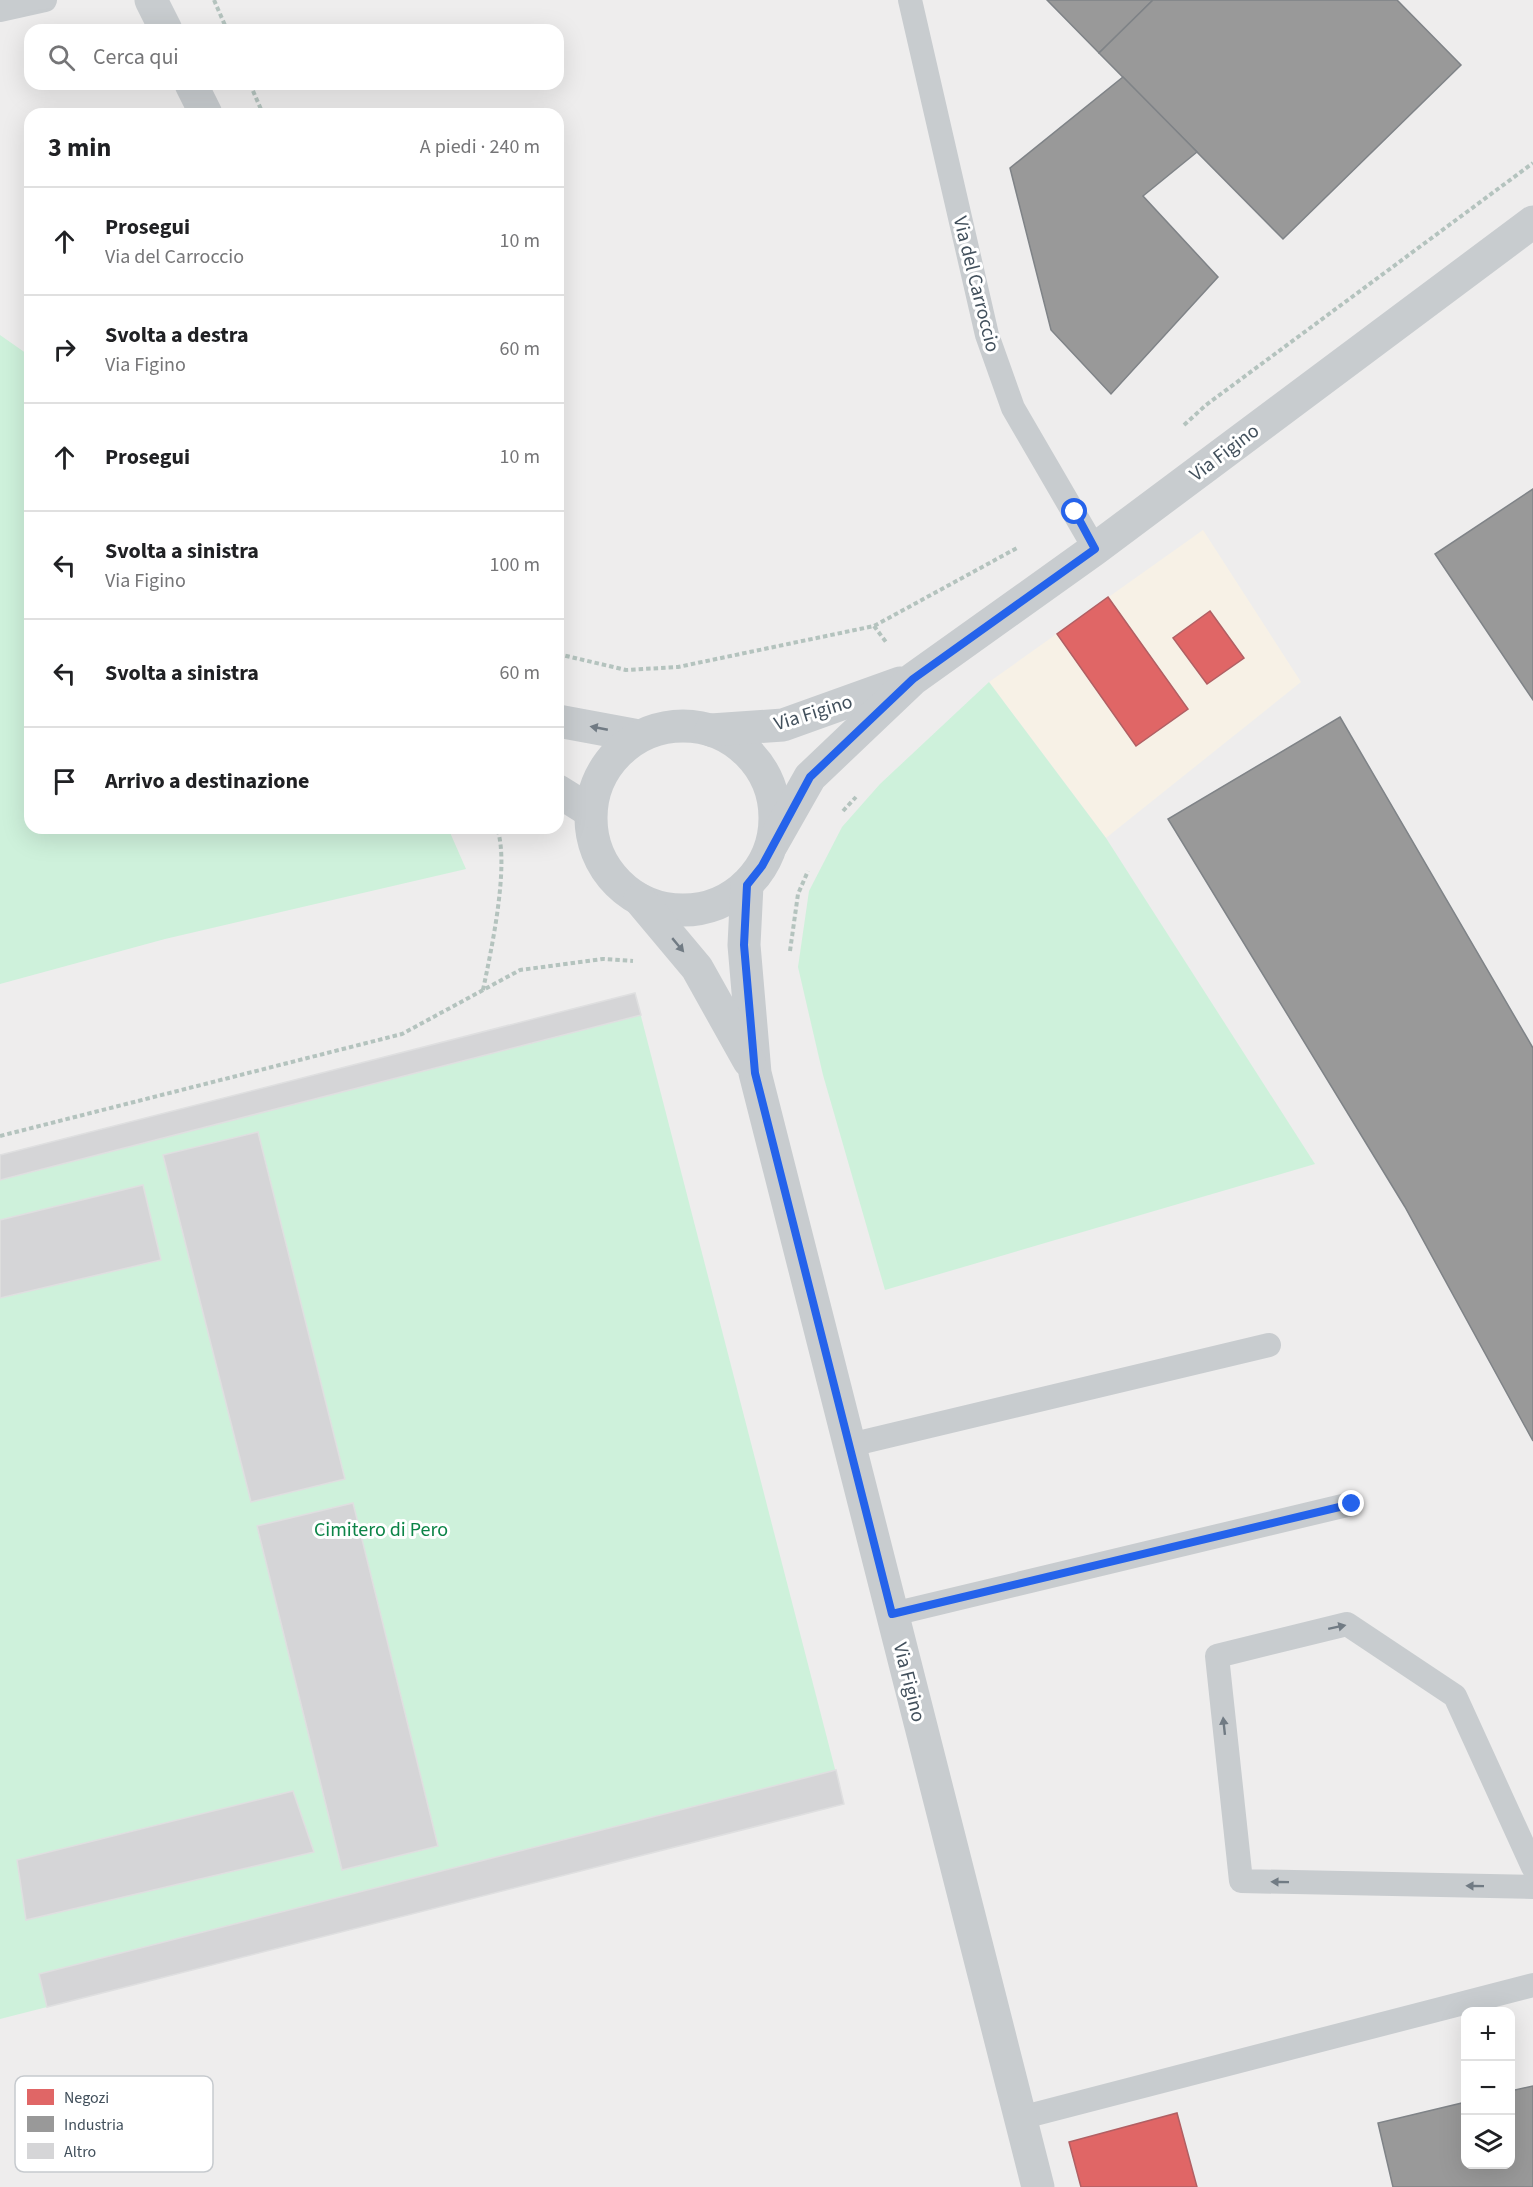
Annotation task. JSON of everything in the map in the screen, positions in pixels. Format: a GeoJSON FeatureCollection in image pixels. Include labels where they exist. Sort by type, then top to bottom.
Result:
{"type":"FeatureCollection","features":[{"type":"Feature","properties":{"kind":"street"},"geometry":{"type":"LineString","coordinates":[[151,0],[163,24]]}},
{"type":"Feature","properties":{"kind":"street"},"geometry":{"type":"LineString","coordinates":[[194,90],[203,108]]}},
{"type":"Feature","properties":{"kind":"street","name":"Via Figino"},"geometry":{"type":"LineString","coordinates":[[772,844],[810,777],[913,679],[1095,549],[1533,222]]}},
{"type":"Feature","properties":{"kind":"street","name":"Via Figino"},"geometry":{"type":"LineString","coordinates":[[711,730],[783,725],[913,679]]}},
{"type":"Feature","properties":{"kind":"street"},"geometry":{"type":"LineString","coordinates":[[564,722],[639,736]]}},
{"type":"Feature","properties":{"kind":"street"},"geometry":{"type":"LineString","coordinates":[[686,725],[711,730],[740,745],[756,761],[767,779],[775,811],[772,844],[762,866],[747,885],[723,902],[695,909],[673,910],[640,900],[617,884],[601,863],[594,844],[590,811],[594,792],[603,771],[616,754],[639,736],[663,728],[686,725]]}},
{"type":"Feature","properties":{"kind":"street"},"geometry":{"type":"LineString","coordinates":[[564,795],[590,811]]}},
{"type":"Feature","properties":{"kind":"street","name":"Via Figino"},"geometry":{"type":"LineString","coordinates":[[747,885],[744,945],[755,1073],[1038,2187]]}},
{"type":"Feature","properties":{"kind":"street","name":"Via Figino"},"geometry":{"type":"LineString","coordinates":[[640,900],[697,968],[755,1073]]}},
{"type":"Feature","properties":{"kind":"lane"},"geometry":{"type":"LineString","coordinates":[[0,10],[45,0]]}},
{"type":"Feature","properties":{"kind":"lane","name":"Via del Carroccio"},"geometry":{"type":"LineString","coordinates":[[910,0],[987,335],[1013,408],[1095,549]]}},
{"type":"Feature","properties":{"kind":"lane"},"geometry":{"type":"LineString","coordinates":[[850,1446],[1269,1345]]}},
{"type":"Feature","properties":{"kind":"lane"},"geometry":{"type":"LineString","coordinates":[[892,1614],[1352,1504]]}},
{"type":"Feature","properties":{"kind":"lane"},"geometry":{"type":"LineString","coordinates":[[1533,1867],[1455,1696],[1357,1630],[1347,1624],[1217,1656],[1241,1881],[1533,1887]]}},
{"type":"Feature","properties":{"kind":"lane"},"geometry":{"type":"LineString","coordinates":[[1020,2118],[1533,1985]]}},
{"type":"Feature","properties":{"kind":"path"},"geometry":{"type":"LineString","coordinates":[[214,0],[224,24]]}},
{"type":"Feature","properties":{"kind":"path"},"geometry":{"type":"LineString","coordinates":[[252,90],[260,108]]}},
{"type":"Feature","properties":{"kind":"path"},"geometry":{"type":"LineString","coordinates":[[1180,428],[1206,405],[1533,163]]}},
{"type":"Feature","properties":{"kind":"path"},"geometry":{"type":"LineString","coordinates":[[564,655],[626,670],[678,667],[874,626],[1022,546]]}},
{"type":"Feature","properties":{"kind":"path"},"geometry":{"type":"LineString","coordinates":[[842,811],[858,795]]}},
{"type":"Feature","properties":{"kind":"path"},"geometry":{"type":"LineString","coordinates":[[483,990],[492,945],[500,878],[500,834]]}},
{"type":"Feature","properties":{"kind":"path"},"geometry":{"type":"LineString","coordinates":[[789,956],[798,894],[812,861]]}},
{"type":"Feature","properties":{"kind":"path"},"geometry":{"type":"LineString","coordinates":[[0,1136],[402,1034],[520,969],[603,959],[636,961]]}},
{"type":"Feature","properties":{"kind":"shaded area"},"geometry":{"type":"Polygon","coordinates":[[[1203,530],[1301,682],[1106,838],[989,682],[1203,530]]]}},
{"type":"Feature","properties":{"kind":"green space"},"geometry":{"type":"Polygon","coordinates":[[[0,335],[24,352],[24,834],[451,834],[466,869],[165,939],[0,984],[0,335]]]}},
{"type":"Feature","properties":{"kind":"green space"},"geometry":{"type":"Polygon","coordinates":[[[989,682],[1106,838],[1315,1164],[885,1290],[823,1075],[798,967],[809,891],[842,827],[880,784],[989,682]]]}},
{"type":"Feature","properties":{"kind":"green space","name":"Cimitero di Pero"},"geometry":{"type":"Polygon","coordinates":[[[635,993],[844,1804],[0,2019],[0,1155],[635,993]]]}},
{"type":"Feature","properties":{"kind":"building: Negozi"},"geometry":{"type":"Polygon","coordinates":[[[1108,597],[1188,709],[1136,746],[1057,634],[1108,597]]]}},
{"type":"Feature","properties":{"kind":"building: Negozi"},"geometry":{"type":"Polygon","coordinates":[[[1210,611],[1244,658],[1207,684],[1173,638],[1210,611]]]}},
{"type":"Feature","properties":{"kind":"building: Negozi"},"geometry":{"type":"Polygon","coordinates":[[[1177,2113],[1197,2187],[1081,2187],[1069,2142],[1177,2113]]]}},
{"type":"Feature","properties":{"kind":"building: Industria"},"geometry":{"type":"Polygon","coordinates":[[[1047,0],[1153,0],[1099,53],[1047,0]]]}},
{"type":"Feature","properties":{"kind":"building: Industria"},"geometry":{"type":"Polygon","coordinates":[[[1153,0],[1397,0],[1461,65],[1283,239],[1099,53],[1153,0]]]}},
{"type":"Feature","properties":{"kind":"building: Industria"},"geometry":{"type":"Polygon","coordinates":[[[1123,77],[1197,152],[1143,196],[1218,277],[1111,394],[1051,330],[1010,168],[1123,77]]]}},
{"type":"Feature","properties":{"kind":"building: Industria"},"geometry":{"type":"Polygon","coordinates":[[[1533,489],[1533,700],[1435,554],[1533,489]]]}},
{"type":"Feature","properties":{"kind":"building: Industria"},"geometry":{"type":"Polygon","coordinates":[[[1340,717],[1533,1048],[1533,1441],[1405,1207],[1168,819],[1340,717]]]}},
{"type":"Feature","properties":{"kind":"building: Industria"},"geometry":{"type":"Polygon","coordinates":[[[1533,2086],[1533,2187],[1393,2187],[1378,2123],[1461,2103],[1461,2169],[1515,2169],[1515,2090],[1533,2086]]]}},
{"type":"Feature","properties":{"kind":"building: Altro"},"geometry":{"type":"Polygon","coordinates":[[[635,993],[641,1015],[0,1180],[0,1155],[635,993]]]}},
{"type":"Feature","properties":{"kind":"building: Altro"},"geometry":{"type":"Polygon","coordinates":[[[258,1132],[345,1479],[251,1502],[163,1155],[258,1132]]]}},
{"type":"Feature","properties":{"kind":"building: Altro"},"geometry":{"type":"Polygon","coordinates":[[[143,1185],[161,1260],[0,1298],[0,1220],[143,1185]]]}},
{"type":"Feature","properties":{"kind":"building: Altro"},"geometry":{"type":"Polygon","coordinates":[[[353,1503],[438,1846],[342,1870],[257,1526],[353,1503]]]}},
{"type":"Feature","properties":{"kind":"building: Altro"},"geometry":{"type":"Polygon","coordinates":[[[836,1770],[844,1804],[47,2007],[39,1974],[836,1770]]]}},
{"type":"Feature","properties":{"kind":"building: Altro"},"geometry":{"type":"Polygon","coordinates":[[[293,1791],[314,1852],[26,1920],[17,1860],[293,1791]]]}},
{"type":"Feature","properties":{"kind":"route"},"geometry":{"type":"LineString","coordinates":[[1075,512],[1095,549],[913,679],[810,777],[762,866],[747,885],[744,945],[755,1073],[892,1614],[1352,1504]]}}]}
